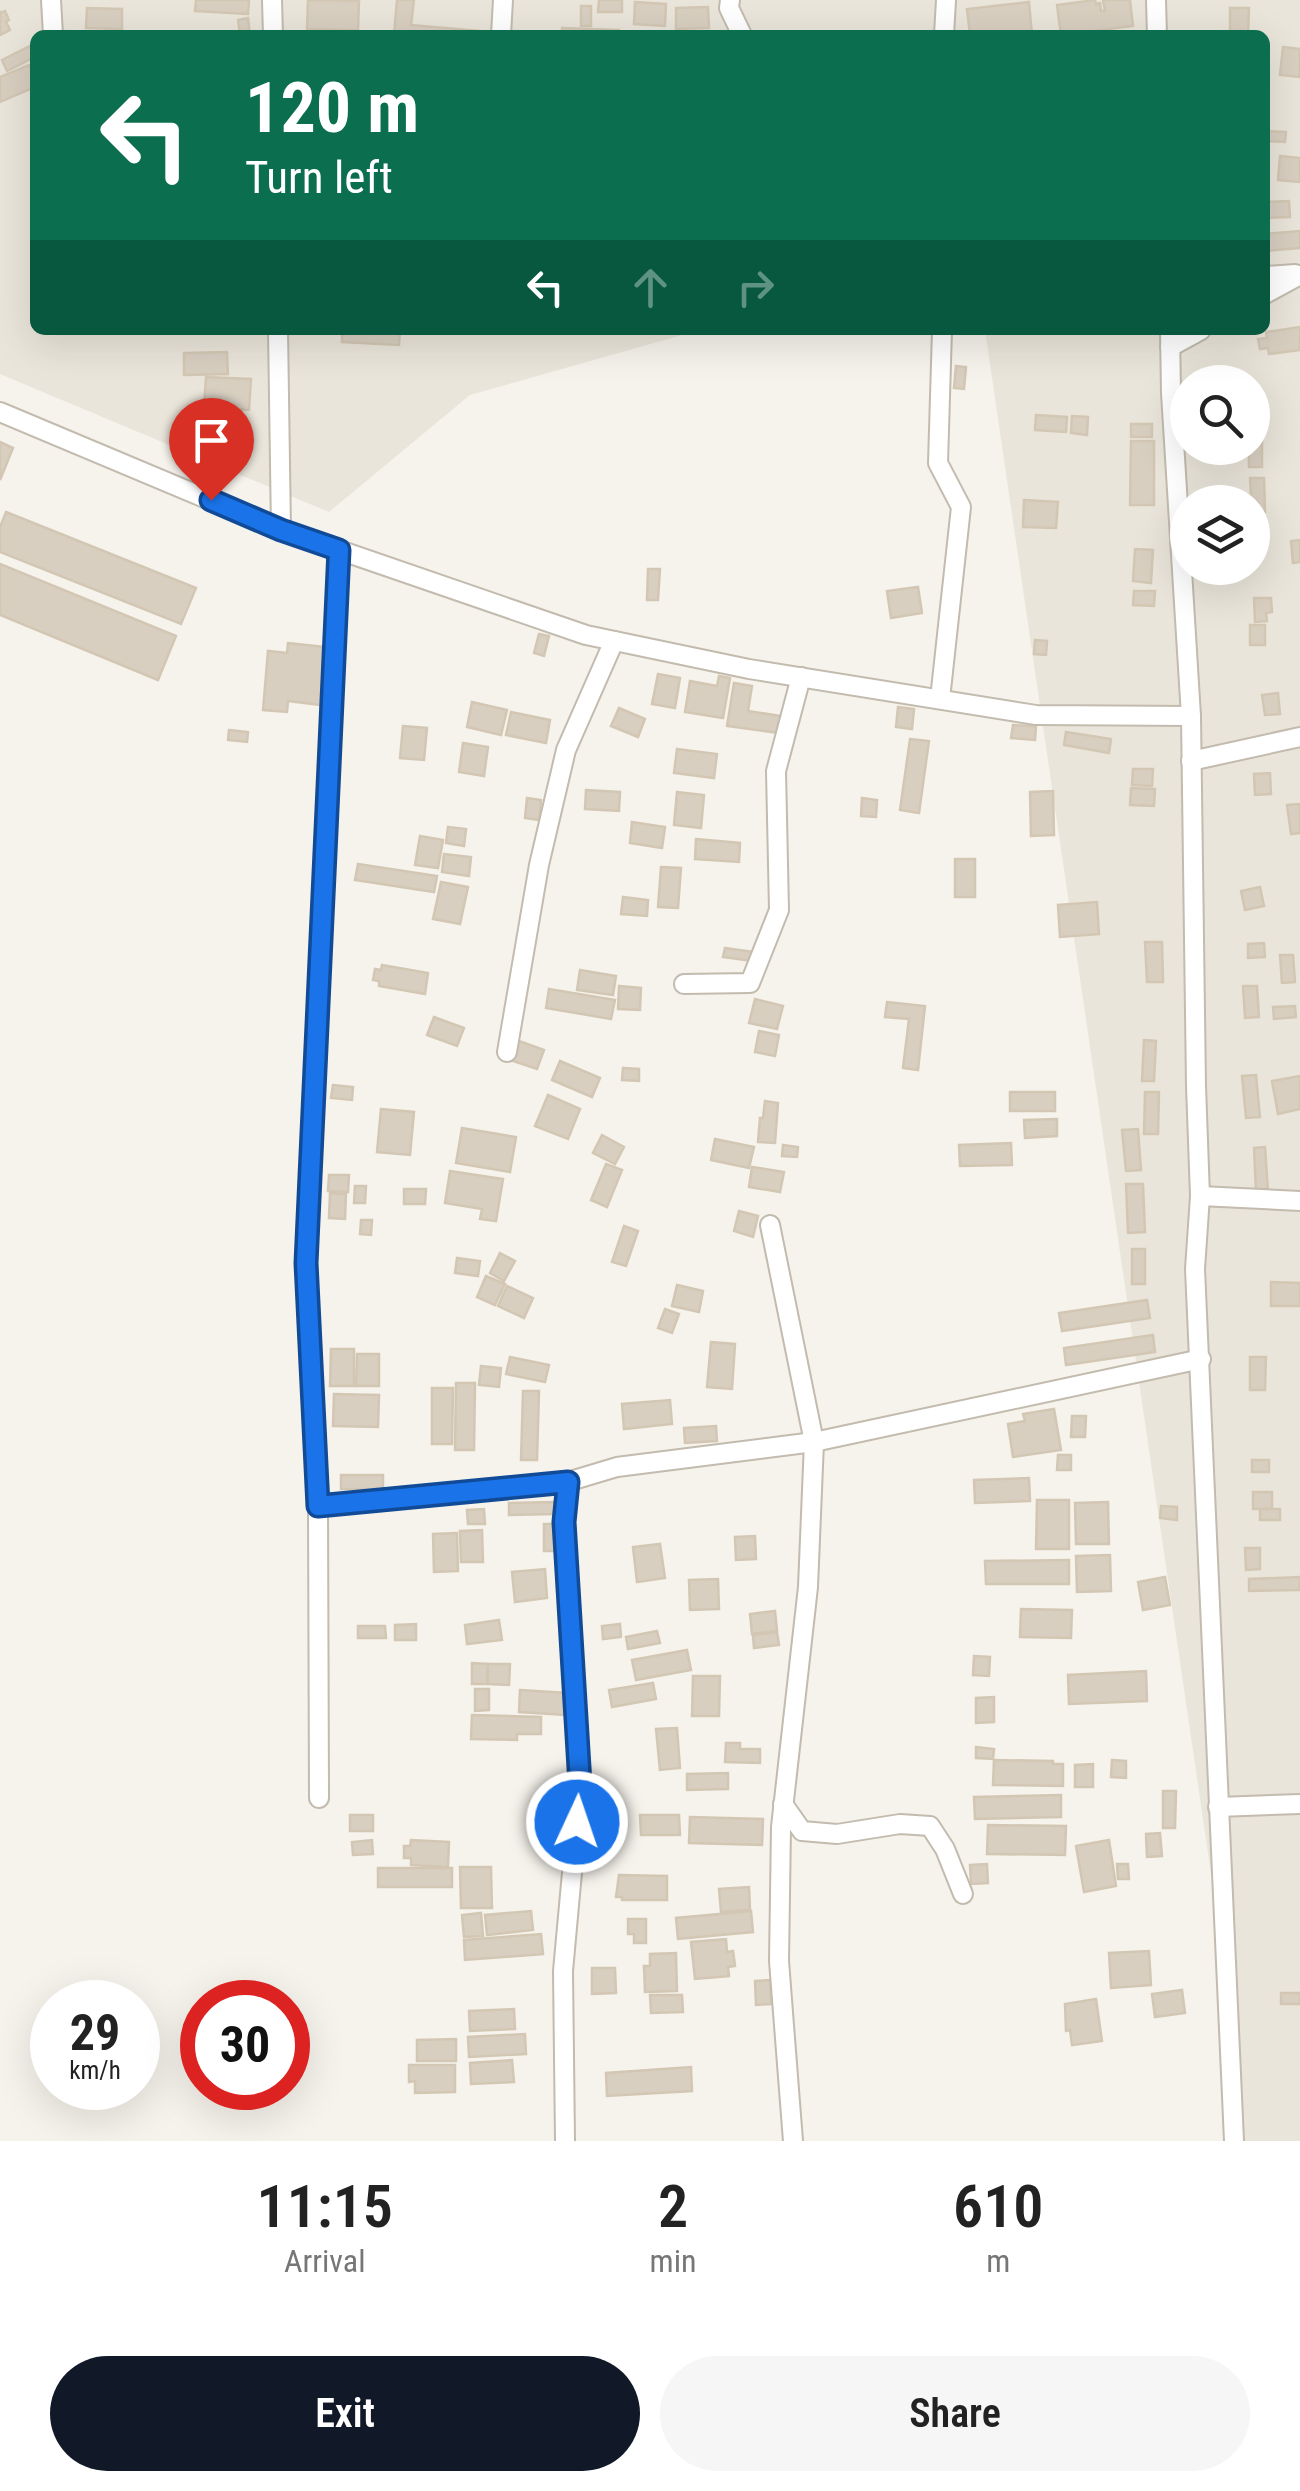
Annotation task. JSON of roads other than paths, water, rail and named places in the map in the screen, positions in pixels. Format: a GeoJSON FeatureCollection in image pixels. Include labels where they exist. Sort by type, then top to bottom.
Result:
{"type":"FeatureCollection","features":[{"type":"Feature","properties":{"kind":"street"},"geometry":{"type":"LineString","coordinates":[[52,0],[53,30]]}},
{"type":"Feature","properties":{"kind":"street"},"geometry":{"type":"LineString","coordinates":[[272,0],[273,30]]}},
{"type":"Feature","properties":{"kind":"street"},"geometry":{"type":"LineString","coordinates":[[501,30],[503,0]]}},
{"type":"Feature","properties":{"kind":"street"},"geometry":{"type":"LineString","coordinates":[[730,0],[740,30]]}},
{"type":"Feature","properties":{"kind":"street"},"geometry":{"type":"LineString","coordinates":[[944,30],[946,0]]}},
{"type":"Feature","properties":{"kind":"street"},"geometry":{"type":"LineString","coordinates":[[1156,0],[1156,30]]}},
{"type":"Feature","properties":{"kind":"street"},"geometry":{"type":"LineString","coordinates":[[1270,276],[1300,274]]}},
{"type":"Feature","properties":{"kind":"street"},"geometry":{"type":"LineString","coordinates":[[1270,291],[1300,274]]}},
{"type":"Feature","properties":{"kind":"street"},"geometry":{"type":"LineString","coordinates":[[278,335],[281,530]]}},
{"type":"Feature","properties":{"kind":"street"},"geometry":{"type":"LineString","coordinates":[[940,699],[961,506],[938,463],[942,335]]}},
{"type":"Feature","properties":{"kind":"street"},"geometry":{"type":"LineString","coordinates":[[1170,338],[1191,716],[1200,1196],[1195,1269],[1234,2141]]}},
{"type":"Feature","properties":{"kind":"street"},"geometry":{"type":"LineString","coordinates":[[0,412],[281,530],[586,636],[749,669],[1036,715],[1191,716]]}},
{"type":"Feature","properties":{"kind":"street"},"geometry":{"type":"LineString","coordinates":[[319,1798],[318,1506],[306,1263],[339,550]]}},
{"type":"Feature","properties":{"kind":"street"},"geometry":{"type":"LineString","coordinates":[[507,1052],[539,865],[566,750],[614,641]]}},
{"type":"Feature","properties":{"kind":"street"},"geometry":{"type":"LineString","coordinates":[[684,984],[750,983],[778,910],[776,771],[801,677]]}},
{"type":"Feature","properties":{"kind":"street"},"geometry":{"type":"LineString","coordinates":[[1191,761],[1300,737]]}},
{"type":"Feature","properties":{"kind":"street"},"geometry":{"type":"LineString","coordinates":[[1200,1196],[1300,1201]]}},
{"type":"Feature","properties":{"kind":"street"},"geometry":{"type":"LineString","coordinates":[[770,1225],[814,1442],[808,1586],[781,1828],[779,1961],[793,2141]]}},
{"type":"Feature","properties":{"kind":"street"},"geometry":{"type":"LineString","coordinates":[[318,1506],[568,1482],[617,1467],[814,1442],[1201,1359]]}},
{"type":"Feature","properties":{"kind":"street"},"geometry":{"type":"LineString","coordinates":[[566,2141],[563,1971],[580,1784],[564,1522],[568,1482]]}},
{"type":"Feature","properties":{"kind":"street"},"geometry":{"type":"LineString","coordinates":[[783,1804],[802,1830],[837,1834],[900,1824],[930,1826],[945,1849],[962,1894]]}},
{"type":"Feature","properties":{"kind":"street"},"geometry":{"type":"LineString","coordinates":[[1218,1807],[1300,1804]]}}]}
